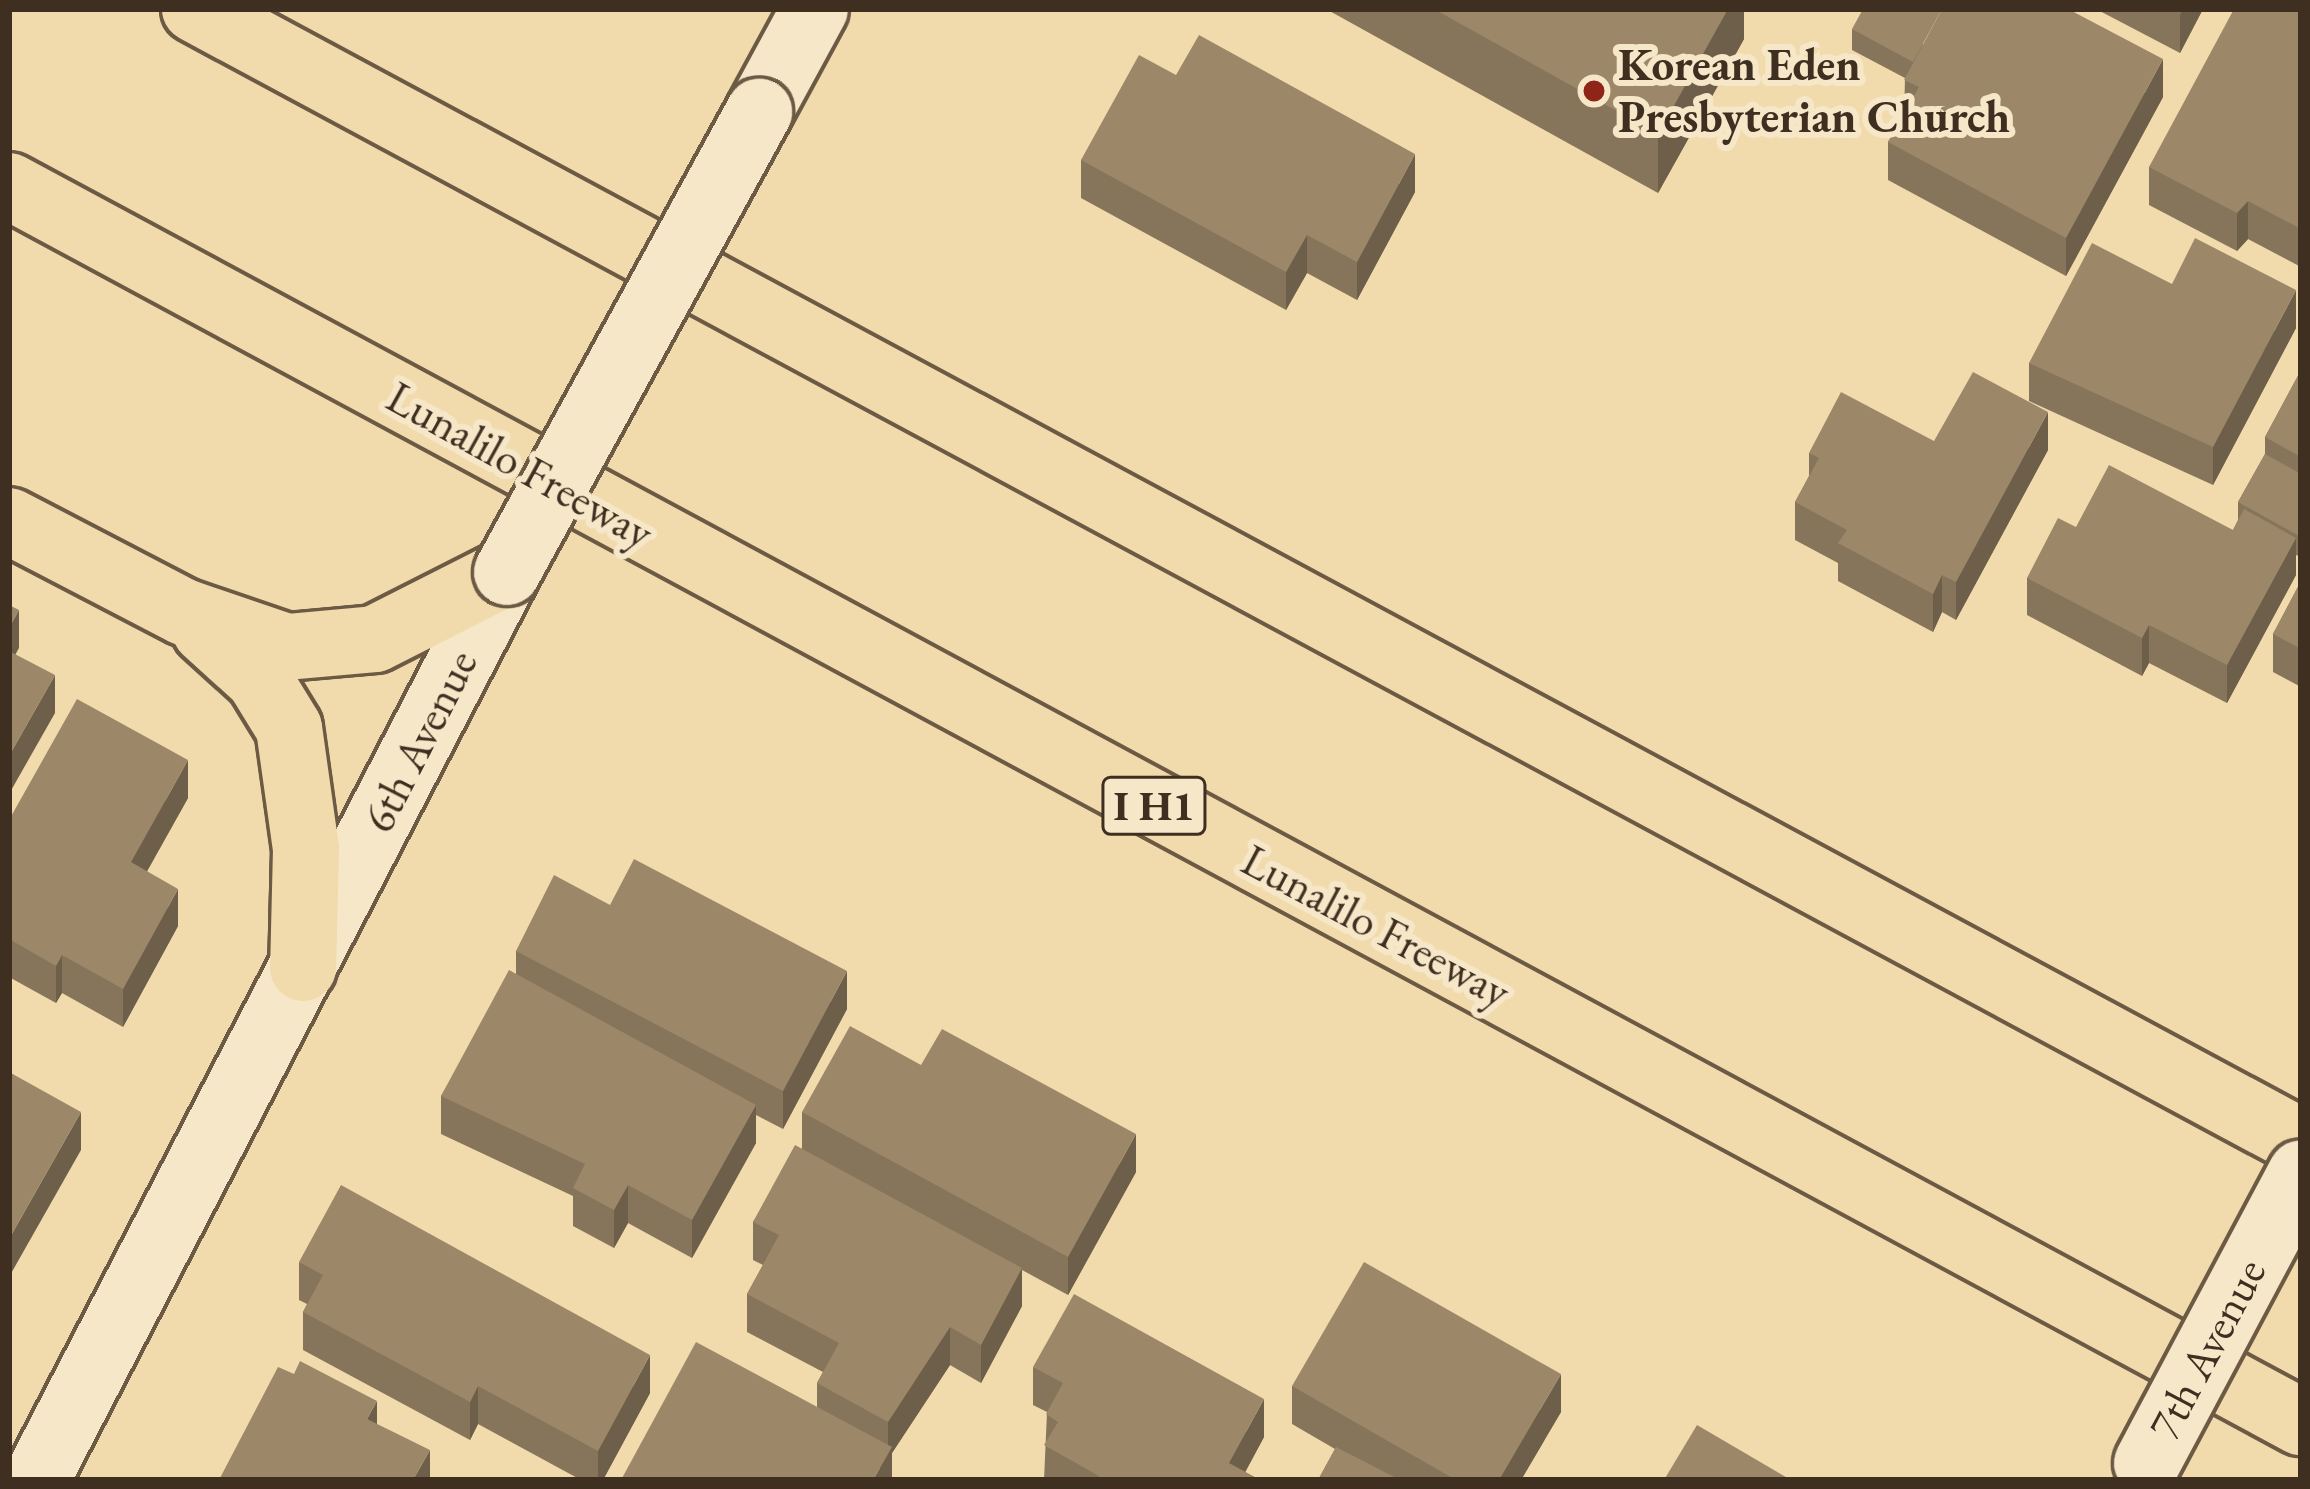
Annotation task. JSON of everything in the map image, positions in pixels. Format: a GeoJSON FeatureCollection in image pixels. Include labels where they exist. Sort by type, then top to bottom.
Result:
{"type":"FeatureCollection","features":[{"type":"Feature","properties":{"kind":"highway"},"geometry":{"type":"LineString","coordinates":[[195,9],[2301,1142]]}},
{"type":"Feature","properties":{"kind":"highway","name":"Lunalilo Freeway"},"geometry":{"type":"LineString","coordinates":[[9,186],[2301,1422]]}},
{"type":"Feature","properties":{"kind":"highway"},"geometry":{"type":"LineString","coordinates":[[9,521],[184,613],[259,642],[339,646],[414,626],[507,572]]}},
{"type":"Feature","properties":{"kind":"highway"},"geometry":{"type":"LineString","coordinates":[[184,613],[259,679],[290,728],[306,849],[303,968]]}},
{"type":"Feature","properties":{"kind":"street","name":"6th Avenue"},"geometry":{"type":"LineString","coordinates":[[36,1480],[507,572],[815,9]]}},
{"type":"Feature","properties":{"kind":"street","name":"7th Avenue"},"geometry":{"type":"LineString","coordinates":[[2146,1462],[2301,1172]]}},
{"type":"Feature","properties":{"kind":"building"},"geometry":{"type":"Polygon","coordinates":[[[1434,9],[1728,9],[1658,134],[1434,9]]]}},
{"type":"Feature","properties":{"kind":"building"},"geometry":{"type":"Polygon","coordinates":[[[1863,9],[1942,9],[1913,62],[1852,29],[1863,9]]]}},
{"type":"Feature","properties":{"kind":"building"},"geometry":{"type":"Polygon","coordinates":[[[1942,9],[2068,9],[2163,59],[2066,238],[1888,142],[1919,87],[1904,80],[1942,9]]]}},
{"type":"Feature","properties":{"kind":"building"},"geometry":{"type":"Polygon","coordinates":[[[2234,9],[2301,9],[2301,229],[2248,201],[2237,213],[2149,167],[2234,9]]]}},
{"type":"Feature","properties":{"kind":"building"},"geometry":{"type":"Polygon","coordinates":[[[1199,35],[1415,154],[1357,262],[1307,235],[1286,272],[1081,160],[1139,55],[1176,75],[1199,35]]]}},
{"type":"Feature","properties":{"kind":"building"},"geometry":{"type":"Polygon","coordinates":[[[2195,238],[2296,290],[2213,447],[2029,363],[2092,243],[2172,284],[2195,238]]]}},
{"type":"Feature","properties":{"kind":"building"},"geometry":{"type":"Polygon","coordinates":[[[2301,370],[2301,457],[2265,437],[2301,370]]]}},
{"type":"Feature","properties":{"kind":"building"},"geometry":{"type":"Polygon","coordinates":[[[1973,372],[2048,412],[1956,582],[1942,575],[1933,594],[1838,543],[1847,530],[1795,502],[1819,458],[1809,453],[1841,392],[1934,441],[1973,372]]]}},
{"type":"Feature","properties":{"kind":"building"},"geometry":{"type":"Polygon","coordinates":[[[2265,454],[2301,474],[2301,537],[2238,502],[2265,454]]]}},
{"type":"Feature","properties":{"kind":"building"},"geometry":{"type":"Polygon","coordinates":[[[2109,465],[2233,530],[2244,509],[2296,538],[2227,665],[2149,625],[2142,638],[2027,578],[2058,518],[2076,527],[2109,465]]]}},
{"type":"Feature","properties":{"kind":"building"},"geometry":{"type":"Polygon","coordinates":[[[2301,581],[2301,649],[2273,634],[2301,581]]]}},
{"type":"Feature","properties":{"kind":"building"},"geometry":{"type":"Polygon","coordinates":[[[9,605],[19,610],[9,628],[9,605]]]}},
{"type":"Feature","properties":{"kind":"building"},"geometry":{"type":"Polygon","coordinates":[[[9,651],[55,675],[9,756],[9,651]]]}},
{"type":"Feature","properties":{"kind":"building"},"geometry":{"type":"Polygon","coordinates":[[[77,699],[188,760],[131,862],[178,889],[123,989],[62,955],[56,966],[9,939],[9,820],[77,699]]]}},
{"type":"Feature","properties":{"kind":"building"},"geometry":{"type":"Polygon","coordinates":[[[634,859],[847,971],[783,1091],[516,951],[554,875],[610,905],[634,859]]]}},
{"type":"Feature","properties":{"kind":"building"},"geometry":{"type":"Polygon","coordinates":[[[509,970],[756,1105],[692,1220],[628,1185],[614,1210],[573,1188],[585,1164],[441,1096],[509,970]]]}},
{"type":"Feature","properties":{"kind":"building"},"geometry":{"type":"Polygon","coordinates":[[[850,1026],[921,1065],[942,1029],[1136,1134],[1068,1257],[802,1112],[850,1026]]]}},
{"type":"Feature","properties":{"kind":"building"},"geometry":{"type":"Polygon","coordinates":[[[9,1072],[81,1112],[9,1239],[9,1072]]]}},
{"type":"Feature","properties":{"kind":"building"},"geometry":{"type":"Polygon","coordinates":[[[795,1145],[1022,1268],[981,1345],[950,1327],[888,1422],[817,1383],[839,1343],[747,1294],[779,1235],[753,1222],[795,1145]]]}},
{"type":"Feature","properties":{"kind":"building"},"geometry":{"type":"Polygon","coordinates":[[[341,1185],[650,1355],[598,1451],[478,1386],[470,1402],[303,1312],[323,1275],[299,1262],[341,1185]]]}},
{"type":"Feature","properties":{"kind":"building"},"geometry":{"type":"Polygon","coordinates":[[[1364,1262],[1561,1374],[1499,1480],[1456,1480],[1292,1386],[1364,1262]]]}},
{"type":"Feature","properties":{"kind":"building"},"geometry":{"type":"Polygon","coordinates":[[[1074,1294],[1264,1399],[1229,1463],[1260,1480],[1097,1480],[1099,1476],[1044,1445],[1058,1422],[1046,1414],[1063,1383],[1033,1367],[1074,1294]]]}},
{"type":"Feature","properties":{"kind":"building"},"geometry":{"type":"Polygon","coordinates":[[[696,1342],[892,1447],[873,1480],[621,1480],[696,1342]]]}},
{"type":"Feature","properties":{"kind":"building"},"geometry":{"type":"Polygon","coordinates":[[[300,1361],[377,1401],[367,1419],[430,1450],[413,1480],[220,1478],[278,1367],[294,1374],[300,1361]]]}},
{"type":"Feature","properties":{"kind":"building"},"geometry":{"type":"Polygon","coordinates":[[[1697,1425],[1791,1480],[1664,1480],[1697,1425]]]}},
{"type":"Feature","properties":{"kind":"building"},"geometry":{"type":"Polygon","coordinates":[[[1336,1447],[1400,1480],[1318,1480],[1336,1447]]]}},
{"type":"Feature","properties":{"kind":"place","name":"Korean Eden Presbyterian Church"},"geometry":{"type":"Point","coordinates":[1594,91]}}]}
